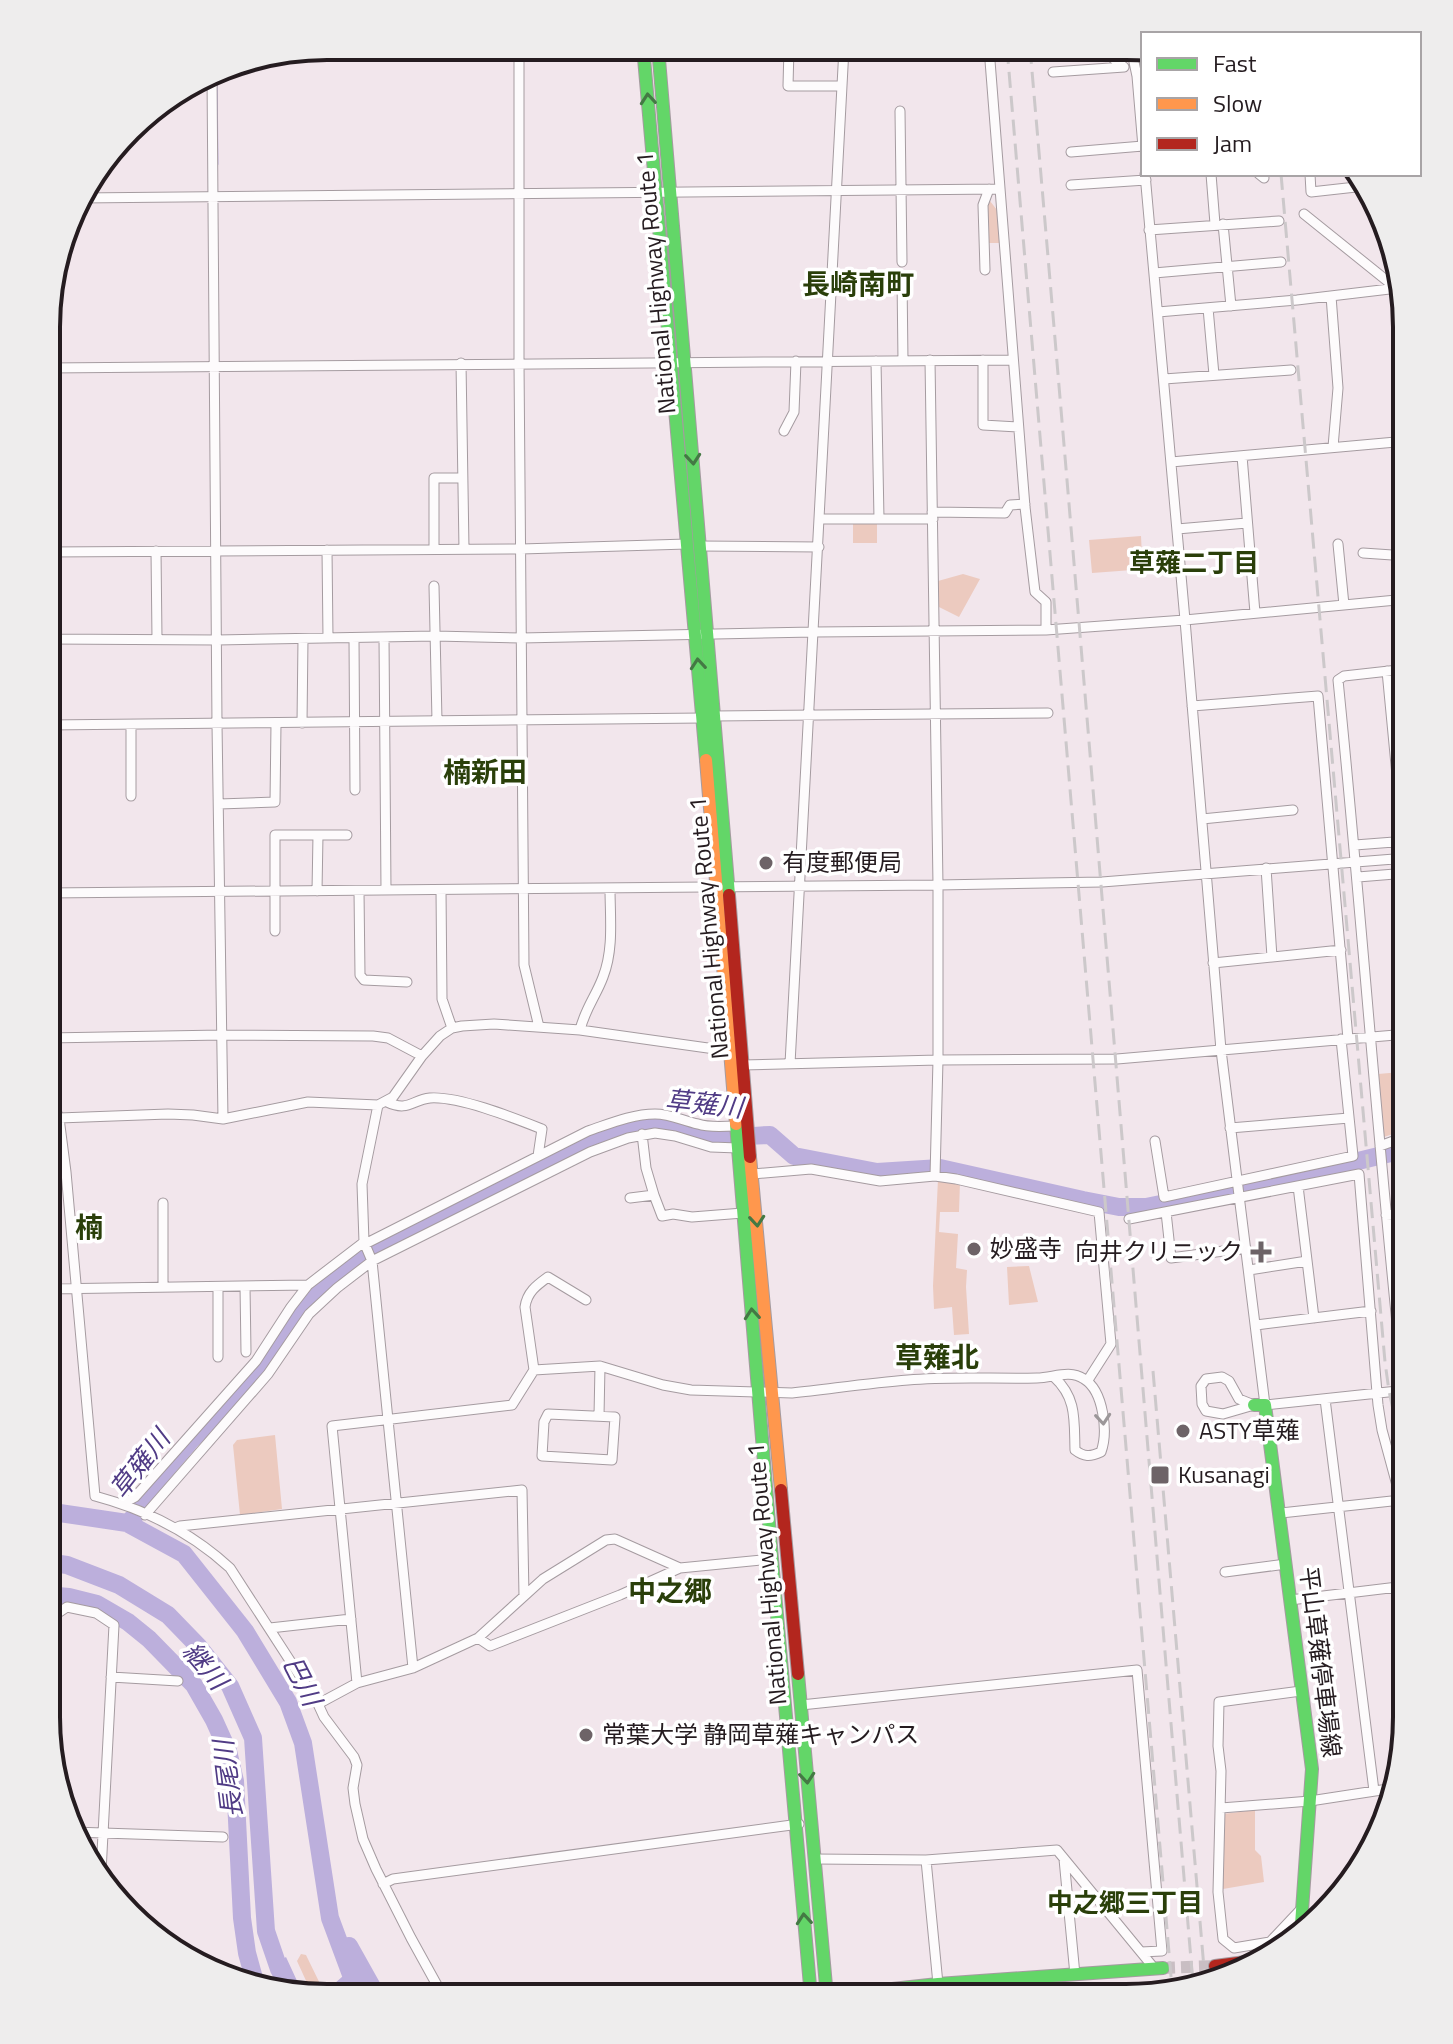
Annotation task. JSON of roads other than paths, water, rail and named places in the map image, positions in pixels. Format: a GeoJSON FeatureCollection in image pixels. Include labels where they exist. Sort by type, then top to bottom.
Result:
{"type":"FeatureCollection","features":[{"type":"Feature","properties":{"kind":"main road","name":"National Highway Route 1"},"geometry":{"type":"LineString","coordinates":[[644,60],[656,193],[677,362],[722,886],[773,1393],[815,1859],[820,1984]]}},
{"type":"Feature","properties":{"kind":"main road","name":"National Highway Route 1"},"geometry":{"type":"LineString","coordinates":[[659,60],[671,193],[677,362]]}},
{"type":"Feature","properties":{"kind":"main road","name":"National Highway Route 1"},"geometry":{"type":"LineString","coordinates":[[722,886],[729,1051],[795,1824],[818,1984]]}},
{"type":"Feature","properties":{"kind":"main road","name":"平山草薙停車場線"},"geometry":{"type":"LineString","coordinates":[[1259,1405],[1281,1513],[1312,1769],[1301,1918]]}},
{"type":"Feature","properties":{"kind":"main road"},"geometry":{"type":"LineString","coordinates":[[1215,1966],[1225,1965]]}},
{"type":"Feature","properties":{"kind":"main road"},"geometry":{"type":"LineString","coordinates":[[938,1984],[1158,1968]]}},
{"type":"Feature","properties":{"kind":"street"},"geometry":{"type":"LineString","coordinates":[[519,60],[524,965],[539,1027]]}},
{"type":"Feature","properties":{"kind":"street"},"geometry":{"type":"LineString","coordinates":[[789,60],[788,86],[842,86]]}},
{"type":"Feature","properties":{"kind":"street"},"geometry":{"type":"LineString","coordinates":[[790,1064],[843,60]]}},
{"type":"Feature","properties":{"kind":"street"},"geometry":{"type":"LineString","coordinates":[[990,60],[1025,504],[1035,592],[1046,602],[1046,630]]}},
{"type":"Feature","properties":{"kind":"street"},"geometry":{"type":"LineString","coordinates":[[1115,60],[1140,78],[1141,101]]}},
{"type":"Feature","properties":{"kind":"street"},"geometry":{"type":"LineString","coordinates":[[1053,72],[1124,67]]}},
{"type":"Feature","properties":{"kind":"street"},"geometry":{"type":"LineString","coordinates":[[212,86],[223,1119]]}},
{"type":"Feature","properties":{"kind":"street"},"geometry":{"type":"LineString","coordinates":[[900,111],[902,262]]}},
{"type":"Feature","properties":{"kind":"street"},"geometry":{"type":"LineString","coordinates":[[1071,152],[1141,147]]}},
{"type":"Feature","properties":{"kind":"street"},"geometry":{"type":"LineString","coordinates":[[1211,176],[1231,306]]}},
{"type":"Feature","properties":{"kind":"street"},"geometry":{"type":"LineString","coordinates":[[1310,176],[1311,192],[1353,187]]}},
{"type":"Feature","properties":{"kind":"street"},"geometry":{"type":"LineString","coordinates":[[1071,185],[1146,177],[1221,1050],[1256,1325],[1259,1405]]}},
{"type":"Feature","properties":{"kind":"street"},"geometry":{"type":"LineString","coordinates":[[985,270],[983,205],[989,189]]}},
{"type":"Feature","properties":{"kind":"street"},"geometry":{"type":"LineString","coordinates":[[94,198],[1000,189]]}},
{"type":"Feature","properties":{"kind":"street"},"geometry":{"type":"LineString","coordinates":[[1304,214],[1389,281]]}},
{"type":"Feature","properties":{"kind":"street"},"geometry":{"type":"LineString","coordinates":[[1149,230],[1279,221]]}},
{"type":"Feature","properties":{"kind":"street"},"geometry":{"type":"LineString","coordinates":[[1154,273],[1281,262]]}},
{"type":"Feature","properties":{"kind":"street"},"geometry":{"type":"LineString","coordinates":[[902,278],[903,361]]}},
{"type":"Feature","properties":{"kind":"street"},"geometry":{"type":"LineString","coordinates":[[1158,312],[1390,289]]}},
{"type":"Feature","properties":{"kind":"street"},"geometry":{"type":"LineString","coordinates":[[1331,296],[1338,388],[1333,447]]}},
{"type":"Feature","properties":{"kind":"street"},"geometry":{"type":"LineString","coordinates":[[1208,308],[1214,375]]}},
{"type":"Feature","properties":{"kind":"street"},"geometry":{"type":"LineString","coordinates":[[930,360],[938,885],[935,1176]]}},
{"type":"Feature","properties":{"kind":"street"},"geometry":{"type":"LineString","coordinates":[[983,360],[983,425],[1018,427]]}},
{"type":"Feature","properties":{"kind":"street"},"geometry":{"type":"LineString","coordinates":[[60,368],[1013,360]]}},
{"type":"Feature","properties":{"kind":"street"},"geometry":{"type":"LineString","coordinates":[[784,431],[794,412],[796,361]]}},
{"type":"Feature","properties":{"kind":"street"},"geometry":{"type":"LineString","coordinates":[[876,361],[879,519]]}},
{"type":"Feature","properties":{"kind":"street"},"geometry":{"type":"LineString","coordinates":[[461,363],[464,549]]}},
{"type":"Feature","properties":{"kind":"street"},"geometry":{"type":"LineString","coordinates":[[1164,379],[1291,370]]}},
{"type":"Feature","properties":{"kind":"street"},"geometry":{"type":"LineString","coordinates":[[1171,462],[1393,442]]}},
{"type":"Feature","properties":{"kind":"street"},"geometry":{"type":"LineString","coordinates":[[1242,456],[1255,613]]}},
{"type":"Feature","properties":{"kind":"street"},"geometry":{"type":"LineString","coordinates":[[434,549],[434,478],[462,478]]}},
{"type":"Feature","properties":{"kind":"street"},"geometry":{"type":"LineString","coordinates":[[820,519],[1005,513],[1010,505],[1025,504]]}},
{"type":"Feature","properties":{"kind":"street"},"geometry":{"type":"LineString","coordinates":[[1177,529],[1247,523]]}},
{"type":"Feature","properties":{"kind":"street"},"geometry":{"type":"LineString","coordinates":[[1338,544],[1344,605]]}},
{"type":"Feature","properties":{"kind":"street"},"geometry":{"type":"LineString","coordinates":[[60,552],[694,545],[819,547]]}},
{"type":"Feature","properties":{"kind":"street"},"geometry":{"type":"LineString","coordinates":[[327,550],[328,638]]}},
{"type":"Feature","properties":{"kind":"street"},"geometry":{"type":"LineString","coordinates":[[156,551],[157,639]]}},
{"type":"Feature","properties":{"kind":"street"},"geometry":{"type":"LineString","coordinates":[[1363,553],[1393,555]]}},
{"type":"Feature","properties":{"kind":"street"},"geometry":{"type":"LineString","coordinates":[[434,586],[437,721]]}},
{"type":"Feature","properties":{"kind":"street"},"geometry":{"type":"LineString","coordinates":[[60,639],[521,638],[1046,630],[1393,600]]}},
{"type":"Feature","properties":{"kind":"street"},"geometry":{"type":"LineString","coordinates":[[384,637],[386,890]]}},
{"type":"Feature","properties":{"kind":"street"},"geometry":{"type":"LineString","coordinates":[[354,638],[355,790]]}},
{"type":"Feature","properties":{"kind":"street"},"geometry":{"type":"LineString","coordinates":[[302,723],[303,639]]}},
{"type":"Feature","properties":{"kind":"street"},"geometry":{"type":"LineString","coordinates":[[1392,1263],[1338,680],[1344,676],[1393,670]]}},
{"type":"Feature","properties":{"kind":"street"},"geometry":{"type":"LineString","coordinates":[[1387,671],[1393,725]]}},
{"type":"Feature","properties":{"kind":"street"},"geometry":{"type":"LineString","coordinates":[[1155,1141],[1164,1197],[1353,1156],[1341,950],[1318,696],[1192,706]]}},
{"type":"Feature","properties":{"kind":"street"},"geometry":{"type":"LineString","coordinates":[[60,725],[1048,713]]}},
{"type":"Feature","properties":{"kind":"street"},"geometry":{"type":"LineString","coordinates":[[219,804],[275,802],[276,724]]}},
{"type":"Feature","properties":{"kind":"street"},"geometry":{"type":"LineString","coordinates":[[131,725],[131,796]]}},
{"type":"Feature","properties":{"kind":"street"},"geometry":{"type":"LineString","coordinates":[[1202,819],[1293,810]]}},
{"type":"Feature","properties":{"kind":"street"},"geometry":{"type":"LineString","coordinates":[[275,931],[275,835],[347,835]]}},
{"type":"Feature","properties":{"kind":"street"},"geometry":{"type":"LineString","coordinates":[[317,891],[318,835]]}},
{"type":"Feature","properties":{"kind":"street"},"geometry":{"type":"LineString","coordinates":[[1355,845],[1393,842]]}},
{"type":"Feature","properties":{"kind":"street"},"geometry":{"type":"LineString","coordinates":[[60,893],[1102,882],[1393,859]]}},
{"type":"Feature","properties":{"kind":"street"},"geometry":{"type":"LineString","coordinates":[[1266,868],[1272,957]]}},
{"type":"Feature","properties":{"kind":"street"},"geometry":{"type":"LineString","coordinates":[[1358,877],[1393,874]]}},
{"type":"Feature","properties":{"kind":"street"},"geometry":{"type":"LineString","coordinates":[[580,1030],[584,1014],[607,965],[610,888]]}},
{"type":"Feature","properties":{"kind":"street"},"geometry":{"type":"LineString","coordinates":[[441,890],[442,999],[452,1028]]}},
{"type":"Feature","properties":{"kind":"street"},"geometry":{"type":"LineString","coordinates":[[359,891],[360,975],[364,980],[407,982]]}},
{"type":"Feature","properties":{"kind":"street"},"geometry":{"type":"LineString","coordinates":[[1213,963],[1341,950]]}},
{"type":"Feature","properties":{"kind":"street"},"geometry":{"type":"LineString","coordinates":[[413,1668],[372,1261],[364,1243],[362,1184],[383,1104],[393,1097],[440,1036],[452,1028],[494,1024],[580,1030],[729,1051],[742,1065],[1117,1059],[1392,1035]]}},
{"type":"Feature","properties":{"kind":"street"},"geometry":{"type":"LineString","coordinates":[[60,1038],[222,1035],[388,1038],[422,1056]]}},
{"type":"Feature","properties":{"kind":"street"},"geometry":{"type":"LineString","coordinates":[[60,1118],[168,1114],[223,1119],[308,1102],[403,1107],[429,1098],[455,1101],[500,1113],[542,1129],[538,1156]]}},
{"type":"Feature","properties":{"kind":"street"},"geometry":{"type":"LineString","coordinates":[[122,1504],[135,1497],[256,1361],[308,1285],[364,1243],[588,1131],[640,1114],[670,1115],[710,1126],[736,1126]]}},
{"type":"Feature","properties":{"kind":"street"},"geometry":{"type":"LineString","coordinates":[[1230,1128],[1349,1118]]}},
{"type":"Feature","properties":{"kind":"street"},"geometry":{"type":"LineString","coordinates":[[60,1126],[78,1289],[95,1496],[122,1504],[175,1528],[213,1552],[230,1568],[357,1765],[353,1788],[363,1839],[383,1884],[437,1984]]}},
{"type":"Feature","properties":{"kind":"street"},"geometry":{"type":"LineString","coordinates":[[145,1515],[268,1374],[309,1314],[372,1261],[603,1146],[642,1134],[666,1134],[711,1147],[738,1148]]}},
{"type":"Feature","properties":{"kind":"street"},"geometry":{"type":"LineString","coordinates":[[642,1134],[646,1168],[662,1216],[743,1213]]}},
{"type":"Feature","properties":{"kind":"street"},"geometry":{"type":"LineString","coordinates":[[1380,1147],[1392,1142]]}},
{"type":"Feature","properties":{"kind":"street"},"geometry":{"type":"LineString","coordinates":[[753,1174],[811,1169],[880,1181],[935,1176],[1099,1212],[1111,1344],[1088,1380]]}},
{"type":"Feature","properties":{"kind":"street"},"geometry":{"type":"LineString","coordinates":[[60,1172],[66,1172]]}},
{"type":"Feature","properties":{"kind":"street"},"geometry":{"type":"LineString","coordinates":[[1129,1219],[1359,1174],[1382,1430],[1392,1468]]}},
{"type":"Feature","properties":{"kind":"street"},"geometry":{"type":"LineString","coordinates":[[499,1176],[507,1192]]}},
{"type":"Feature","properties":{"kind":"street"},"geometry":{"type":"LineString","coordinates":[[1298,1186],[1314,1318]]}},
{"type":"Feature","properties":{"kind":"street"},"geometry":{"type":"LineString","coordinates":[[630,1198],[654,1195]]}},
{"type":"Feature","properties":{"kind":"street"},"geometry":{"type":"LineString","coordinates":[[163,1203],[163,1287]]}},
{"type":"Feature","properties":{"kind":"street"},"geometry":{"type":"LineString","coordinates":[[1166,1212],[1171,1258],[1246,1248]]}},
{"type":"Feature","properties":{"kind":"street"},"geometry":{"type":"LineString","coordinates":[[1386,1215],[1392,1215]]}},
{"type":"Feature","properties":{"kind":"street"},"geometry":{"type":"LineString","coordinates":[[1249,1270],[1307,1261]]}},
{"type":"Feature","properties":{"kind":"street"},"geometry":{"type":"LineString","coordinates":[[357,1683],[332,1426],[512,1405],[534,1370],[525,1307],[533,1288],[548,1277],[586,1300]]}},
{"type":"Feature","properties":{"kind":"street"},"geometry":{"type":"LineString","coordinates":[[60,1289],[308,1285]]}},
{"type":"Feature","properties":{"kind":"street"},"geometry":{"type":"LineString","coordinates":[[245,1286],[246,1352]]}},
{"type":"Feature","properties":{"kind":"street"},"geometry":{"type":"LineString","coordinates":[[218,1287],[218,1357]]}},
{"type":"Feature","properties":{"kind":"street"},"geometry":{"type":"LineString","coordinates":[[1256,1325],[1371,1311]]}},
{"type":"Feature","properties":{"kind":"street"},"geometry":{"type":"LineString","coordinates":[[534,1370],[600,1366],[691,1390],[773,1393],[909,1380],[1075,1374],[1088,1380],[1101,1403],[1104,1444],[1101,1452],[1092,1456],[1075,1450],[1071,1399],[1054,1377]]}},
{"type":"Feature","properties":{"kind":"street"},"geometry":{"type":"LineString","coordinates":[[599,1416],[600,1366]]}},
{"type":"Feature","properties":{"kind":"street"},"geometry":{"type":"LineString","coordinates":[[1259,1405],[1239,1399],[1229,1381],[1222,1377],[1206,1379],[1201,1386],[1202,1404],[1206,1411],[1223,1414],[1259,1405],[1392,1391]]}},
{"type":"Feature","properties":{"kind":"street"},"geometry":{"type":"LineString","coordinates":[[1325,1399],[1374,1791]]}},
{"type":"Feature","properties":{"kind":"street"},"geometry":{"type":"LineString","coordinates":[[548,1414],[599,1416],[615,1417],[612,1460],[542,1456],[544,1422],[548,1414]]}},
{"type":"Feature","properties":{"kind":"street"},"geometry":{"type":"LineString","coordinates":[[175,1528],[522,1490],[524,1596]]}},
{"type":"Feature","properties":{"kind":"street"},"geometry":{"type":"LineString","coordinates":[[1281,1513],[1392,1501]]}},
{"type":"Feature","properties":{"kind":"street"},"geometry":{"type":"LineString","coordinates":[[318,1704],[357,1683],[413,1668],[478,1638],[559,1568],[606,1540],[615,1539],[680,1568]]}},
{"type":"Feature","properties":{"kind":"street"},"geometry":{"type":"LineString","coordinates":[[478,1638],[490,1646],[680,1568],[772,1559]]}},
{"type":"Feature","properties":{"kind":"street"},"geometry":{"type":"LineString","coordinates":[[1225,1572],[1286,1564]]}},
{"type":"Feature","properties":{"kind":"street"},"geometry":{"type":"LineString","coordinates":[[1290,1600],[1392,1588]]}},
{"type":"Feature","properties":{"kind":"street"},"geometry":{"type":"LineString","coordinates":[[60,1612],[67,1607],[96,1613],[114,1625],[102,1860]]}},
{"type":"Feature","properties":{"kind":"street"},"geometry":{"type":"LineString","coordinates":[[270,1628],[351,1619]]}},
{"type":"Feature","properties":{"kind":"street"},"geometry":{"type":"LineString","coordinates":[[801,1705],[1137,1670],[1162,1951],[1141,1952]]}},
{"type":"Feature","properties":{"kind":"street"},"geometry":{"type":"LineString","coordinates":[[111,1677],[178,1681]]}},
{"type":"Feature","properties":{"kind":"street"},"geometry":{"type":"LineString","coordinates":[[1270,1942],[1234,1948],[1223,1939],[1218,1892],[1221,1808],[1219,1702],[1301,1691]]}},
{"type":"Feature","properties":{"kind":"street"},"geometry":{"type":"LineString","coordinates":[[1221,1808],[1310,1801],[1382,1790]]}},
{"type":"Feature","properties":{"kind":"street"},"geometry":{"type":"LineString","coordinates":[[383,1884],[393,1879],[811,1822]]}},
{"type":"Feature","properties":{"kind":"street"},"geometry":{"type":"LineString","coordinates":[[86,1832],[223,1837]]}},
{"type":"Feature","properties":{"kind":"street"},"geometry":{"type":"LineString","coordinates":[[815,1859],[926,1860],[1057,1850],[1141,1952],[1158,1968]]}},
{"type":"Feature","properties":{"kind":"street"},"geometry":{"type":"LineString","coordinates":[[1064,1858],[1075,1975]]}},
{"type":"Feature","properties":{"kind":"street"},"geometry":{"type":"LineString","coordinates":[[926,1860],[938,1984]]}},
{"type":"Feature","properties":{"kind":"street"},"geometry":{"type":"LineString","coordinates":[[1270,1942],[1302,1908]]}},
{"type":"Feature","properties":{"kind":"waterway"},"geometry":{"type":"LineString","coordinates":[[216,84],[217,164]]}},
{"type":"Feature","properties":{"kind":"waterway","name":"草薙川"},"geometry":{"type":"LineString","coordinates":[[127,1523],[158,1479],[192,1439],[261,1372],[315,1294],[338,1275],[414,1228],[578,1146],[623,1128],[659,1124],[711,1136],[770,1135],[794,1156],[877,1172],[940,1168],[1119,1207],[1146,1207],[1293,1177],[1392,1153]]}},
{"type":"Feature","properties":{"kind":"waterway","name":"巴川"},"geometry":{"type":"LineString","coordinates":[[60,1513],[127,1523],[184,1554],[245,1631],[288,1702],[303,1743],[330,1918],[355,1984]]}},
{"type":"Feature","properties":{"kind":"waterway","name":"長尾川"},"geometry":{"type":"LineString","coordinates":[[60,1564],[119,1585],[168,1615],[230,1686],[253,1738],[266,1931],[285,1981]]}},
{"type":"Feature","properties":{"kind":"waterway","name":"継川"},"geometry":{"type":"LineString","coordinates":[[60,1596],[97,1604],[128,1622],[194,1685],[214,1720],[228,1751],[235,1781],[242,1918],[253,1973]]}},
{"type":"Feature","properties":{"kind":"waterway"},"geometry":{"type":"LineString","coordinates":[[349,1946],[370,1984]]}},
{"type":"Feature","properties":{"kind":"tunnel"},"geometry":{"type":"LineString","coordinates":[[1163,1968],[1215,1966]]}},
{"type":"Feature","properties":{"kind":"railway"},"geometry":{"type":"LineString","coordinates":[[1008,60],[1171,1980]]}},
{"type":"Feature","properties":{"kind":"railway"},"geometry":{"type":"LineString","coordinates":[[1031,60],[1192,1975]]}},
{"type":"Feature","properties":{"kind":"railway"},"geometry":{"type":"LineString","coordinates":[[1281,176],[1385,1362],[1392,1406]]}},
{"type":"Feature","properties":{"kind":"railway"},"geometry":{"type":"LineString","coordinates":[[1153,1371],[1204,1972]]}},
{"type":"Feature","properties":{"kind":"place","name":"有度郵便局"},"geometry":{"type":"Point","coordinates":[766,863]}},
{"type":"Feature","properties":{"kind":"place","name":"妙盛寺"},"geometry":{"type":"Point","coordinates":[974,1249]}},
{"type":"Feature","properties":{"kind":"place","name":"向井クリニック"},"geometry":{"type":"Point","coordinates":[1261,1252]}},
{"type":"Feature","properties":{"kind":"place","name":"ASTY草薙"},"geometry":{"type":"Point","coordinates":[1183,1431]}},
{"type":"Feature","properties":{"kind":"place","name":"Kusanagi"},"geometry":{"type":"Point","coordinates":[1160,1475]}},
{"type":"Feature","properties":{"kind":"place","name":"常葉大学 静岡草薙キャンパス"},"geometry":{"type":"Point","coordinates":[586,1735]}},
{"type":"Feature","properties":{"kind":"district","name":"長崎南町"},"geometry":{"type":"Point","coordinates":[858,284]}},
{"type":"Feature","properties":{"kind":"district","name":"草薙二丁目"},"geometry":{"type":"Point","coordinates":[1194,563]}},
{"type":"Feature","properties":{"kind":"district","name":"楠新田"},"geometry":{"type":"Point","coordinates":[485,772]}},
{"type":"Feature","properties":{"kind":"district","name":"楠"},"geometry":{"type":"Point","coordinates":[89,1227]}},
{"type":"Feature","properties":{"kind":"district","name":"草薙北"},"geometry":{"type":"Point","coordinates":[937,1357]}},
{"type":"Feature","properties":{"kind":"district","name":"中之郷"},"geometry":{"type":"Point","coordinates":[670,1591]}},
{"type":"Feature","properties":{"kind":"district","name":"中之郷三丁目"},"geometry":{"type":"Point","coordinates":[1125,1903]}}]}
